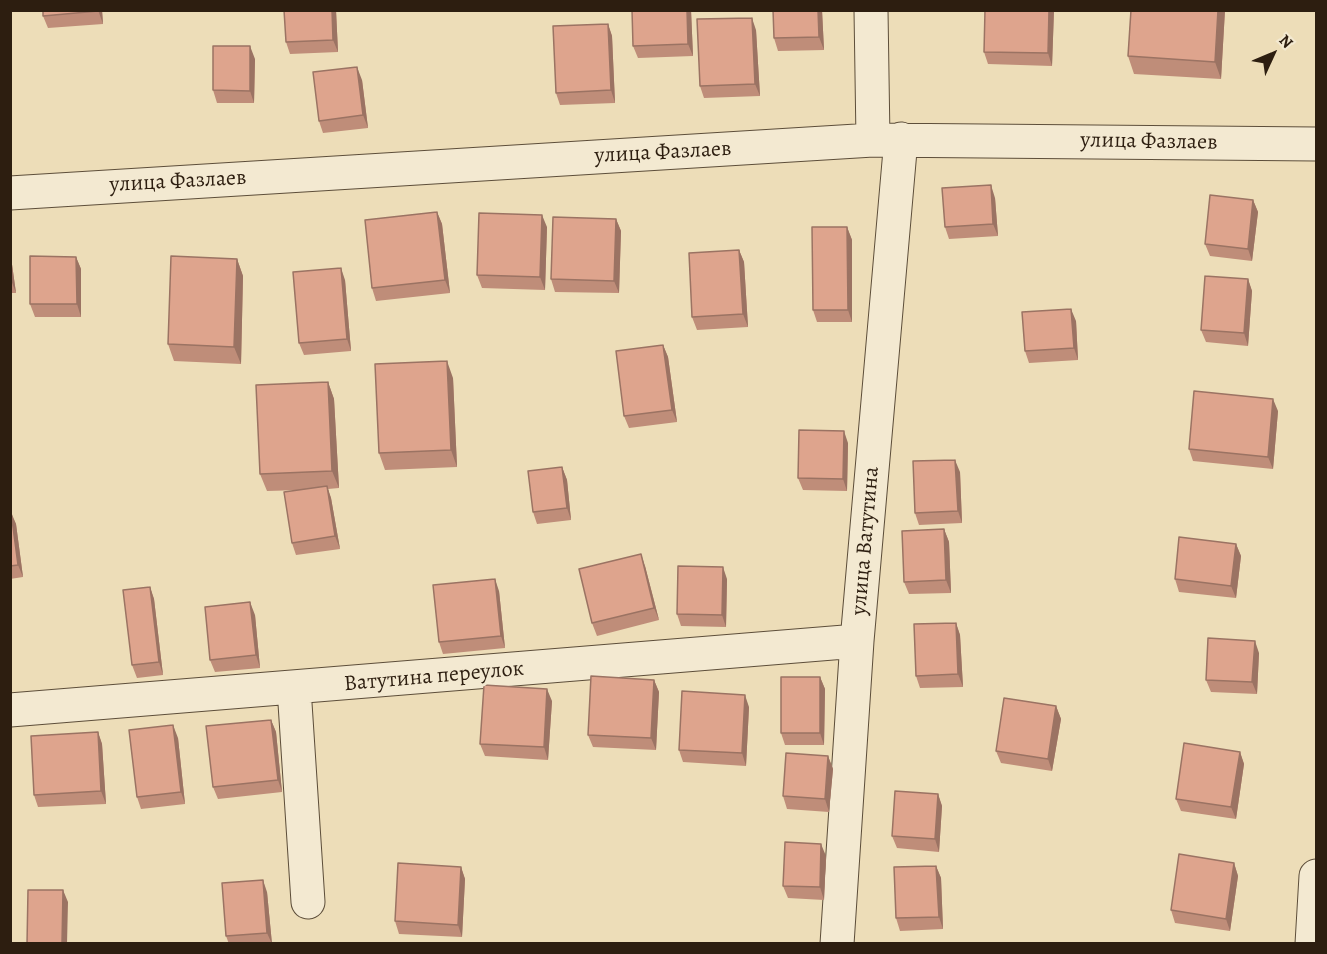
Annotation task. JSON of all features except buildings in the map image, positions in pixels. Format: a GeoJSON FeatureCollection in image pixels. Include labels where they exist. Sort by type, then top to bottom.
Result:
{"type":"FeatureCollection","features":[{"type":"Feature","properties":{"kind":"street","name":"улица Ватутина"},"geometry":{"type":"LineString","coordinates":[[837,944],[887,140],[871,10]]}},
{"type":"Feature","properties":{"kind":"street","name":"улица Фазлаев"},"geometry":{"type":"LineString","coordinates":[[10,193],[887,140],[1317,144]]}},
{"type":"Feature","properties":{"kind":"street","name":"Ватутина переулок"},"geometry":{"type":"LineString","coordinates":[[10,710],[857,641]]}},
{"type":"Feature","properties":{"kind":"street"},"geometry":{"type":"LineString","coordinates":[[294,688],[309,902]]}},
{"type":"Feature","properties":{"kind":"street"},"geometry":{"type":"LineString","coordinates":[[1312,944],[1317,876]]}}]}
